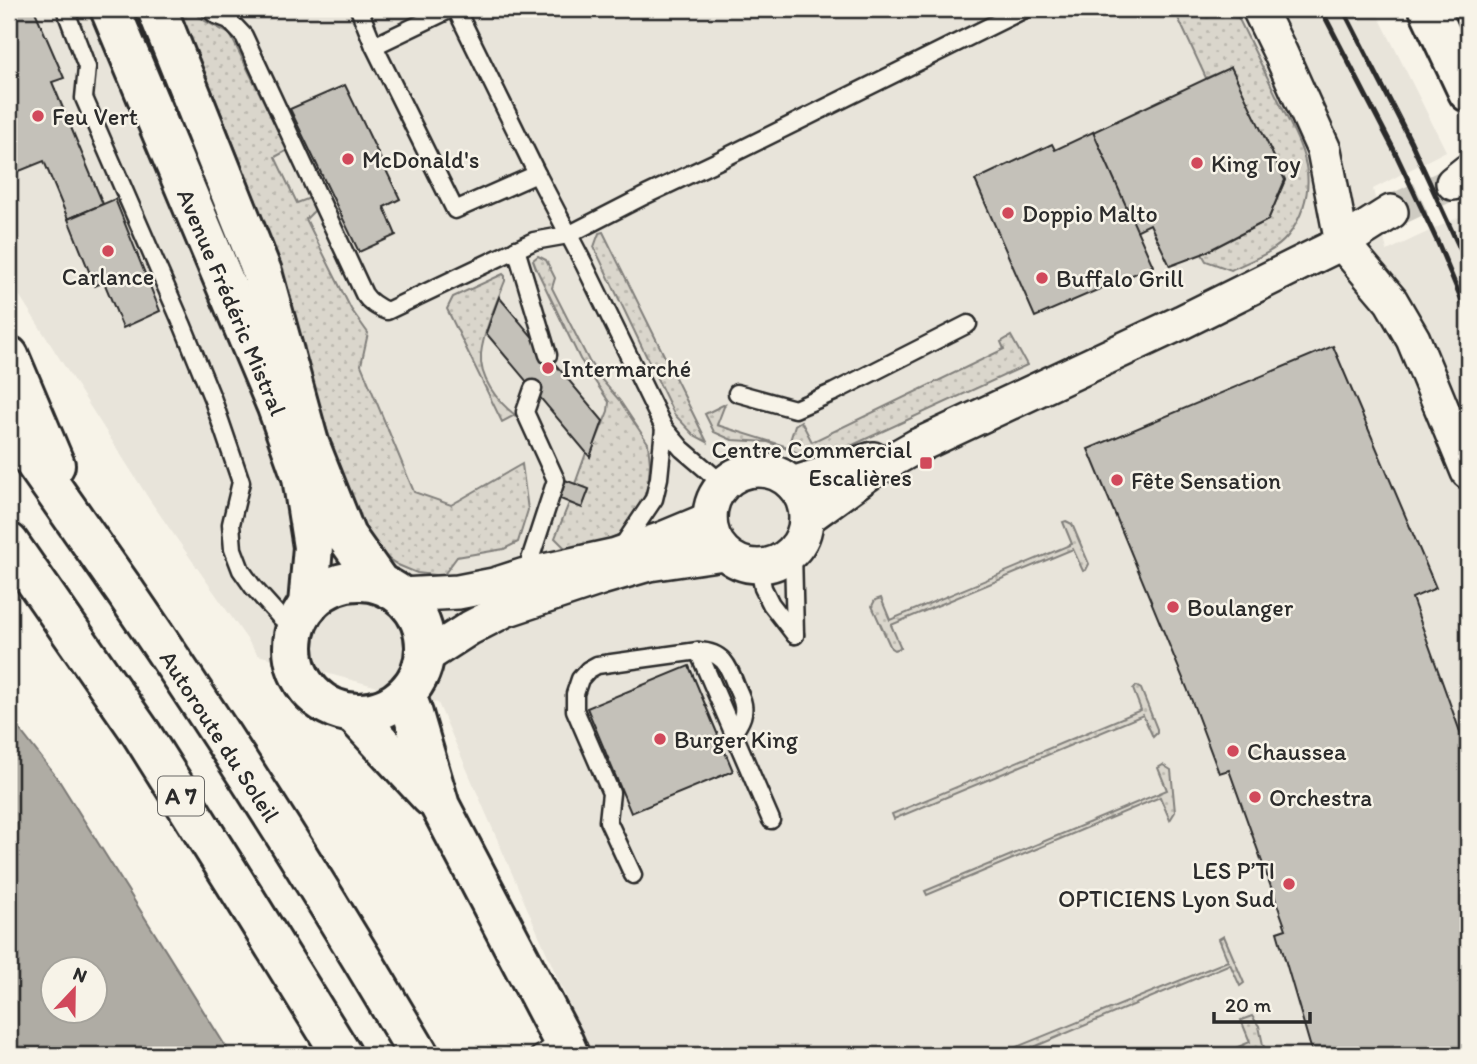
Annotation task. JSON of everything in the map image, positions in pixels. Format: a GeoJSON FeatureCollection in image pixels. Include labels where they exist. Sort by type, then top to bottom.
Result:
{"type":"FeatureCollection","features":[{"type":"Feature","properties":{"kind":"main road","name":"Avenue Frédéric Mistral"},"geometry":{"type":"LineString","coordinates":[[110,9],[277,407],[302,477],[313,547],[301,618]]}},
{"type":"Feature","properties":{"kind":"main road","name":"Avenue Frédéric Mistral"},"geometry":{"type":"LineString","coordinates":[[157,9],[262,272],[310,443],[346,536],[390,590]]}},
{"type":"Feature","properties":{"kind":"main road"},"geometry":{"type":"LineString","coordinates":[[1429,9],[1468,92]]}},
{"type":"Feature","properties":{"kind":"main road"},"geometry":{"type":"LineString","coordinates":[[9,356],[81,528]]}},
{"type":"Feature","properties":{"kind":"main road","name":"Autoroute du Soleil"},"geometry":{"type":"LineString","coordinates":[[9,426],[125,591],[217,730],[419,1055]]}},
{"type":"Feature","properties":{"kind":"main road","name":"A 7"},"geometry":{"type":"LineString","coordinates":[[9,543],[141,733],[342,1055]]}},
{"type":"Feature","properties":{"kind":"main road"},"geometry":{"type":"LineString","coordinates":[[364,581],[390,590],[411,605],[418,615],[425,642],[425,657],[420,674],[406,695],[384,709],[354,713],[330,706],[310,692],[295,663],[293,647],[301,618],[319,594],[333,586],[364,581]]}},
{"type":"Feature","properties":{"kind":"main road"},"geometry":{"type":"LineString","coordinates":[[406,695],[440,806],[557,1050]]}},
{"type":"Feature","properties":{"kind":"main road"},"geometry":{"type":"LineString","coordinates":[[354,713],[440,806]]}},
{"type":"Feature","properties":{"kind":"street"},"geometry":{"type":"LineString","coordinates":[[1259,9],[1324,150],[1342,243],[1391,300],[1413,340],[1468,472]]}},
{"type":"Feature","properties":{"kind":"street"},"geometry":{"type":"LineString","coordinates":[[807,518],[869,473],[917,446],[1182,322],[1342,243],[1391,212]]}},
{"type":"Feature","properties":{"kind":"street"},"geometry":{"type":"LineString","coordinates":[[792,484],[917,446]]}},
{"type":"Feature","properties":{"kind":"street"},"geometry":{"type":"LineString","coordinates":[[765,471],[780,475],[792,484],[800,493],[807,518],[801,542],[793,552],[772,565],[759,567],[734,561],[724,553],[716,543],[710,519],[711,506],[723,484],[735,475],[765,471]]}},
{"type":"Feature","properties":{"kind":"street"},"geometry":{"type":"LineString","coordinates":[[425,657],[470,628],[505,610],[536,586],[710,519]]}},
{"type":"Feature","properties":{"kind":"street"},"geometry":{"type":"LineString","coordinates":[[390,590],[458,592],[494,584],[536,586],[601,578],[649,564],[724,553]]}},
{"type":"Feature","properties":{"kind":"lane"},"geometry":{"type":"LineString","coordinates":[[65,9],[87,67],[85,98],[183,326],[213,400],[241,482],[231,524],[233,549],[241,570],[279,616],[301,618]]}},
{"type":"Feature","properties":{"kind":"lane"},"geometry":{"type":"LineString","coordinates":[[209,9],[216,15],[228,15],[244,36],[364,294],[369,301],[387,312],[534,241],[568,235],[1025,9]]}},
{"type":"Feature","properties":{"kind":"lane"},"geometry":{"type":"LineString","coordinates":[[359,9],[374,46],[455,210],[537,174]]}},
{"type":"Feature","properties":{"kind":"lane"},"geometry":{"type":"LineString","coordinates":[[374,46],[451,9]]}},
{"type":"Feature","properties":{"kind":"lane"},"geometry":{"type":"LineString","coordinates":[[456,9],[664,428],[682,449],[723,484]]}},
{"type":"Feature","properties":{"kind":"lane"},"geometry":{"type":"LineString","coordinates":[[516,249],[548,355]]}},
{"type":"Feature","properties":{"kind":"lane"},"geometry":{"type":"LineString","coordinates":[[737,393],[795,410],[968,324]]}},
{"type":"Feature","properties":{"kind":"lane"},"geometry":{"type":"LineString","coordinates":[[533,389],[525,412],[556,480],[536,586]]}},
{"type":"Feature","properties":{"kind":"lane"},"geometry":{"type":"LineString","coordinates":[[616,555],[654,499],[664,428]]}},
{"type":"Feature","properties":{"kind":"lane"},"geometry":{"type":"LineString","coordinates":[[759,567],[763,588],[771,604],[795,635],[793,552]]}},
{"type":"Feature","properties":{"kind":"lane"},"geometry":{"type":"LineString","coordinates":[[633,875],[608,821],[611,793],[575,710],[575,694],[580,679],[597,665],[698,651],[771,820]]}},
{"type":"Feature","properties":{"kind":"shaded area"},"geometry":{"type":"Polygon","coordinates":[[[9,9],[1375,9],[1446,151],[1373,189],[1387,251],[1468,213],[1468,1055],[591,1055],[438,703],[258,655],[149,499],[9,279],[9,9]]]}},
{"type":"Feature","properties":{"kind":"shaded area"},"geometry":{"type":"Polygon","coordinates":[[[179,9],[191,9],[205,21],[230,34],[288,150],[275,157],[297,203],[310,198],[315,210],[306,219],[351,309],[368,333],[361,365],[414,492],[451,505],[522,464],[528,510],[518,542],[504,549],[457,557],[443,576],[417,573],[398,565],[378,552],[364,532],[306,367],[276,256],[179,9]]]}},
{"type":"Feature","properties":{"kind":"shaded area"},"geometry":{"type":"Polygon","coordinates":[[[1174,9],[1234,9],[1303,153],[1308,180],[1306,198],[1292,230],[1275,248],[1231,270],[1206,261],[1202,254],[1268,220],[1285,180],[1231,68],[1206,78],[1174,9]]]}},
{"type":"Feature","properties":{"kind":"shaded area"},"geometry":{"type":"Polygon","coordinates":[[[603,232],[707,442],[694,435],[674,414],[594,247],[599,233],[603,232]]]}},
{"type":"Feature","properties":{"kind":"shaded area"},"geometry":{"type":"Polygon","coordinates":[[[538,256],[546,260],[555,278],[552,288],[589,361],[648,443],[648,486],[639,511],[620,534],[590,548],[570,553],[555,538],[569,503],[582,507],[589,490],[575,484],[586,453],[590,456],[609,402],[580,359],[536,268],[533,260],[538,256]]]}},
{"type":"Feature","properties":{"kind":"shaded area"},"geometry":{"type":"Polygon","coordinates":[[[503,274],[505,281],[487,327],[481,354],[483,372],[490,388],[515,415],[502,422],[447,309],[453,297],[503,274]]]}},
{"type":"Feature","properties":{"kind":"shaded area"},"geometry":{"type":"Polygon","coordinates":[[[1011,336],[1027,365],[831,455],[807,456],[768,442],[732,440],[714,432],[705,414],[725,404],[717,425],[788,447],[795,425],[801,421],[812,442],[1004,349],[1001,342],[1011,336]]]}},
{"type":"Feature","properties":{"kind":"shaded area"},"geometry":{"type":"Polygon","coordinates":[[[1063,522],[1072,524],[1089,564],[1086,570],[1083,571],[1073,549],[891,625],[901,648],[891,648],[872,606],[875,600],[881,598],[890,620],[1072,544],[1063,522]]]}},
{"type":"Feature","properties":{"kind":"shaded area"},"geometry":{"type":"Polygon","coordinates":[[[1136,686],[1141,689],[1157,729],[1153,737],[1143,715],[894,819],[892,814],[1141,710],[1133,689],[1136,686]]]}},
{"type":"Feature","properties":{"kind":"shaded area"},"geometry":{"type":"Polygon","coordinates":[[[9,716],[58,779],[231,1055],[9,1055],[9,716]]]}},
{"type":"Feature","properties":{"kind":"shaded area"},"geometry":{"type":"Polygon","coordinates":[[[1163,765],[1171,770],[1175,812],[1170,820],[1160,797],[927,895],[925,891],[1167,790],[1158,768],[1163,765]]]}},
{"type":"Feature","properties":{"kind":"shaded area"},"geometry":{"type":"Polygon","coordinates":[[[1224,936],[1244,983],[1240,986],[1230,964],[1015,1055],[997,1055],[1228,961],[1219,939],[1224,936]]]}},
{"type":"Feature","properties":{"kind":"shaded area"},"geometry":{"type":"Polygon","coordinates":[[[1252,1016],[1259,1026],[1263,1045],[1269,1055],[1255,1055],[1252,1048],[1235,1055],[1219,1055],[1250,1042],[1241,1020],[1252,1016]]]}},
{"type":"Feature","properties":{"kind":"building","name":"Feu Vert"},"geometry":{"type":"Polygon","coordinates":[[[9,9],[34,9],[64,78],[52,82],[103,204],[68,219],[44,161],[17,172],[9,151],[9,9]]]}},
{"type":"Feature","properties":{"kind":"building"},"geometry":{"type":"Polygon","coordinates":[[[1231,67],[1285,180],[1268,220],[1202,254],[1170,266],[1150,224],[1136,231],[1093,132],[1231,67]]]}},
{"type":"Feature","properties":{"kind":"building","name":"McDonald's"},"geometry":{"type":"Polygon","coordinates":[[[345,85],[400,199],[384,207],[396,235],[359,252],[290,109],[345,85]]]}},
{"type":"Feature","properties":{"kind":"building"},"geometry":{"type":"Polygon","coordinates":[[[1093,132],[1153,266],[1035,317],[975,180],[1052,144],[1055,150],[1093,132]]]}},
{"type":"Feature","properties":{"kind":"building","name":"Carlance"},"geometry":{"type":"Polygon","coordinates":[[[115,199],[160,311],[123,328],[104,282],[95,286],[68,219],[115,199]]]}},
{"type":"Feature","properties":{"kind":"building"},"geometry":{"type":"Polygon","coordinates":[[[499,297],[603,421],[590,457],[486,333],[499,297]]]}},
{"type":"Feature","properties":{"kind":"building"},"geometry":{"type":"Polygon","coordinates":[[[1333,346],[1436,588],[1412,598],[1468,754],[1468,1055],[1313,1055],[1277,932],[1286,929],[1229,770],[1219,773],[1187,688],[1088,449],[1333,346]]]}},
{"type":"Feature","properties":{"kind":"building"},"geometry":{"type":"Polygon","coordinates":[[[565,480],[589,489],[582,508],[558,498],[565,480]]]}},
{"type":"Feature","properties":{"kind":"building","name":"Burger King"},"geometry":{"type":"Polygon","coordinates":[[[689,666],[733,771],[631,813],[587,708],[689,666]]]}},
{"type":"Feature","properties":{"kind":"tunnel"},"geometry":{"type":"LineString","coordinates":[[1391,212],[1453,183]]}},
{"type":"Feature","properties":{"kind":"railway"},"geometry":{"type":"LineString","coordinates":[[1321,9],[1394,150],[1468,315]]}},
{"type":"Feature","properties":{"kind":"railway"},"geometry":{"type":"LineString","coordinates":[[1343,9],[1411,142],[1468,266]]}},
{"type":"Feature","properties":{"kind":"place","name":"Feu Vert"},"geometry":{"type":"Point","coordinates":[38,116]}},
{"type":"Feature","properties":{"kind":"place","name":"McDonald's"},"geometry":{"type":"Point","coordinates":[348,159]}},
{"type":"Feature","properties":{"kind":"place","name":"King Toy"},"geometry":{"type":"Point","coordinates":[1197,163]}},
{"type":"Feature","properties":{"kind":"place","name":"Doppio Malto"},"geometry":{"type":"Point","coordinates":[1008,213]}},
{"type":"Feature","properties":{"kind":"place","name":"Carlance"},"geometry":{"type":"Point","coordinates":[108,251]}},
{"type":"Feature","properties":{"kind":"place","name":"Buffalo Grill"},"geometry":{"type":"Point","coordinates":[1042,278]}},
{"type":"Feature","properties":{"kind":"place","name":"Intermarché"},"geometry":{"type":"Point","coordinates":[548,368]}},
{"type":"Feature","properties":{"kind":"place","name":"Centre Commercial Escalières"},"geometry":{"type":"Point","coordinates":[926,463]}},
{"type":"Feature","properties":{"kind":"place","name":"Fête Sensation"},"geometry":{"type":"Point","coordinates":[1117,480]}},
{"type":"Feature","properties":{"kind":"place","name":"Boulanger"},"geometry":{"type":"Point","coordinates":[1173,607]}},
{"type":"Feature","properties":{"kind":"place","name":"Burger King"},"geometry":{"type":"Point","coordinates":[660,739]}},
{"type":"Feature","properties":{"kind":"place","name":"Chaussea"},"geometry":{"type":"Point","coordinates":[1233,751]}},
{"type":"Feature","properties":{"kind":"place","name":"Orchestra"},"geometry":{"type":"Point","coordinates":[1255,797]}},
{"type":"Feature","properties":{"kind":"place","name":"LES P’TI OPTICIENS Lyon Sud"},"geometry":{"type":"Point","coordinates":[1289,884]}}]}
